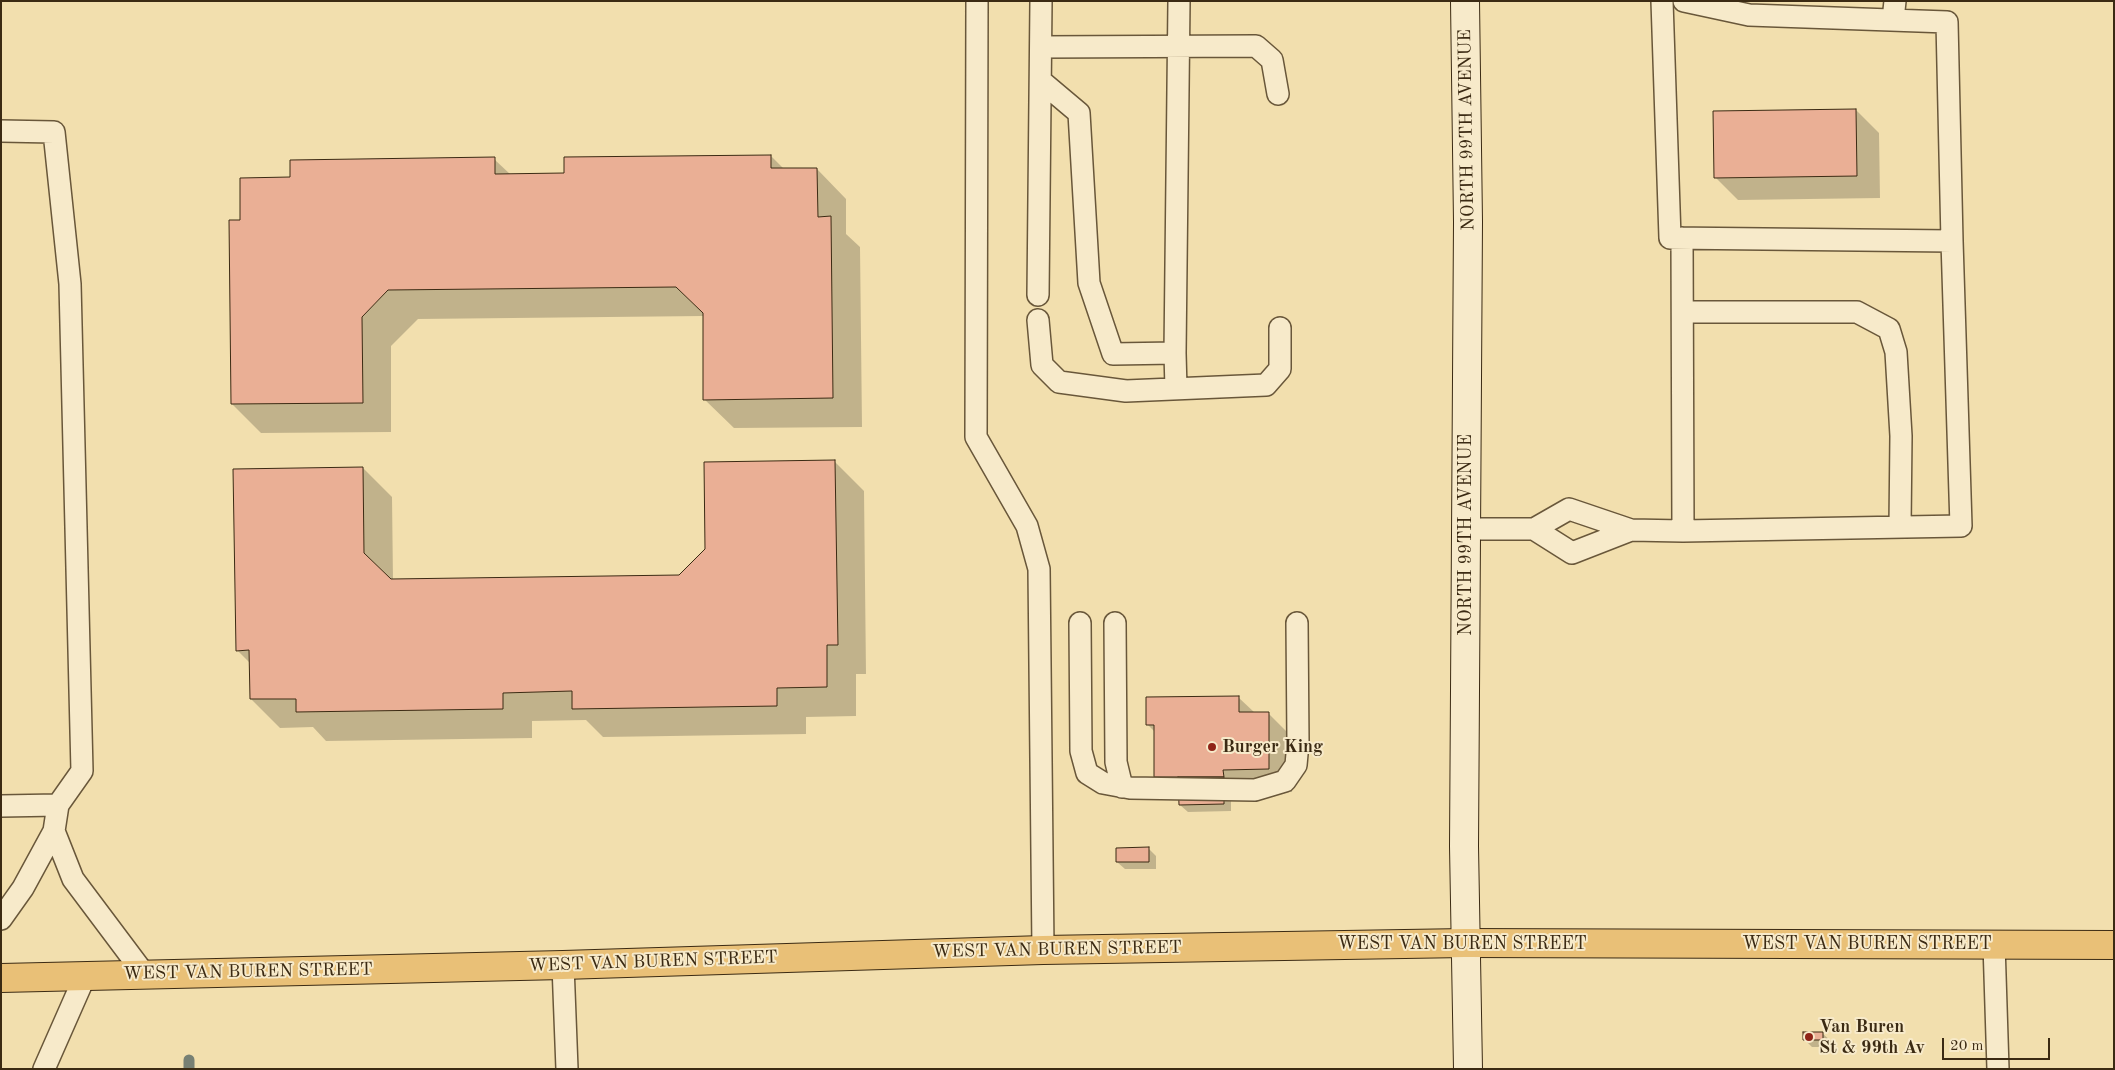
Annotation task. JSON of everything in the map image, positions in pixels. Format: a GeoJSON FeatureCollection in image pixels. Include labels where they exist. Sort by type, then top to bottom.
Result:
{"type":"FeatureCollection","features":[{"type":"Feature","properties":{"kind":"main road","name":"NORTH 99TH AVENUE"},"geometry":{"type":"LineString","coordinates":[[1465,1],[1468,232],[1465,529],[1465,943],[1468,1069]]}},
{"type":"Feature","properties":{"kind":"main road","name":"WEST VAN BUREN STREET"},"geometry":{"type":"LineString","coordinates":[[1,978],[563,965],[1043,950],[1465,943],[2114,945]]}},
{"type":"Feature","properties":{"kind":"lane"},"geometry":{"type":"LineString","coordinates":[[978,1],[976,437],[1027,526],[1039,569],[1043,950]]}},
{"type":"Feature","properties":{"kind":"lane"},"geometry":{"type":"LineString","coordinates":[[1038,295],[1041,1]]}},
{"type":"Feature","properties":{"kind":"lane"},"geometry":{"type":"LineString","coordinates":[[1176,389],[1180,1]]}},
{"type":"Feature","properties":{"kind":"lane"},"geometry":{"type":"LineString","coordinates":[[1662,1],[1670,238],[1952,241]]}},
{"type":"Feature","properties":{"kind":"lane"},"geometry":{"type":"LineString","coordinates":[[1534,530],[1569,509],[1631,530],[1683,531],[1961,526],[1947,22],[1894,6],[1749,14],[1684,1]]}},
{"type":"Feature","properties":{"kind":"lane"},"geometry":{"type":"LineString","coordinates":[[1042,47],[1256,46],[1272,60],[1278,94]]}},
{"type":"Feature","properties":{"kind":"lane"},"geometry":{"type":"LineString","coordinates":[[1041,81],[1079,113],[1089,283],[1113,354],[1175,353]]}},
{"type":"Feature","properties":{"kind":"lane"},"geometry":{"type":"LineString","coordinates":[[1,131],[54,132],[70,284],[82,770],[58,805],[54,831],[23,888],[1,919]]}},
{"type":"Feature","properties":{"kind":"lane"},"geometry":{"type":"LineString","coordinates":[[1682,238],[1683,531]]}},
{"type":"Feature","properties":{"kind":"lane"},"geometry":{"type":"LineString","coordinates":[[1683,312],[1857,312],[1889,329],[1896,352],[1901,436],[1900,526]]}},
{"type":"Feature","properties":{"kind":"lane"},"geometry":{"type":"LineString","coordinates":[[1038,320],[1042,365],[1059,382],[1126,391],[1266,385],[1280,369],[1280,328]]}},
{"type":"Feature","properties":{"kind":"lane"},"geometry":{"type":"LineString","coordinates":[[1465,529],[1534,530],[1572,553],[1631,530]]}},
{"type":"Feature","properties":{"kind":"lane"},"geometry":{"type":"LineString","coordinates":[[1080,623],[1081,751],[1087,773],[1103,783],[1122,787],[1256,790],[1285,781],[1296,765],[1298,743],[1297,623]]}},
{"type":"Feature","properties":{"kind":"lane"},"geometry":{"type":"LineString","coordinates":[[1115,623],[1116,762],[1122,787]]}},
{"type":"Feature","properties":{"kind":"lane"},"geometry":{"type":"LineString","coordinates":[[1,806],[58,805]]}},
{"type":"Feature","properties":{"kind":"lane"},"geometry":{"type":"LineString","coordinates":[[54,831],[73,879],[145,975]]}},
{"type":"Feature","properties":{"kind":"lane"},"geometry":{"type":"LineString","coordinates":[[1994,944],[1998,1069]]}},
{"type":"Feature","properties":{"kind":"lane"},"geometry":{"type":"LineString","coordinates":[[563,965],[567,1069]]}},
{"type":"Feature","properties":{"kind":"lane"},"geometry":{"type":"LineString","coordinates":[[44,1069],[85,976]]}},
{"type":"Feature","properties":{"kind":"building"},"geometry":{"type":"Polygon","coordinates":[[[1856,109],[1857,176],[1714,178],[1713,111],[1856,109]]]}},
{"type":"Feature","properties":{"kind":"building"},"geometry":{"type":"Polygon","coordinates":[[[771,155],[771,168],[817,168],[818,217],[831,216],[833,398],[703,400],[703,313],[676,287],[388,290],[362,317],[363,403],[231,404],[229,220],[240,220],[240,178],[290,177],[290,160],[495,157],[495,174],[564,173],[564,157],[771,155]]]}},
{"type":"Feature","properties":{"kind":"building"},"geometry":{"type":"Polygon","coordinates":[[[835,460],[838,645],[827,645],[827,687],[777,688],[777,706],[572,709],[572,691],[503,693],[503,709],[296,712],[296,699],[250,699],[249,650],[236,651],[233,469],[363,467],[364,553],[391,579],[679,575],[705,549],[704,462],[835,460]]]}},
{"type":"Feature","properties":{"kind":"building","name":"Burger King"},"geometry":{"type":"Polygon","coordinates":[[[1239,696],[1239,712],[1269,712],[1269,769],[1223,770],[1224,777],[1154,777],[1154,725],[1146,725],[1146,697],[1239,696]]]}},
{"type":"Feature","properties":{"kind":"building"},"geometry":{"type":"Polygon","coordinates":[[[1178,777],[1224,777],[1224,804],[1179,805],[1178,777]]]}},
{"type":"Feature","properties":{"kind":"building"},"geometry":{"type":"Polygon","coordinates":[[[1149,847],[1149,862],[1116,862],[1116,848],[1149,847]]]}},
{"type":"Feature","properties":{"kind":"building"},"geometry":{"type":"Polygon","coordinates":[[[1803,1032],[1823,1032],[1823,1040],[1803,1040],[1803,1032]]]}},
{"type":"Feature","properties":{"kind":"waterway"},"geometry":{"type":"LineString","coordinates":[[189,1060],[189,1069]]}},
{"type":"Feature","properties":{"kind":"place","name":"Burger King"},"geometry":{"type":"Point","coordinates":[1212,747]}},
{"type":"Feature","properties":{"kind":"place","name":"Van Buren St & 99th Av"},"geometry":{"type":"Point","coordinates":[1809,1037]}}]}
